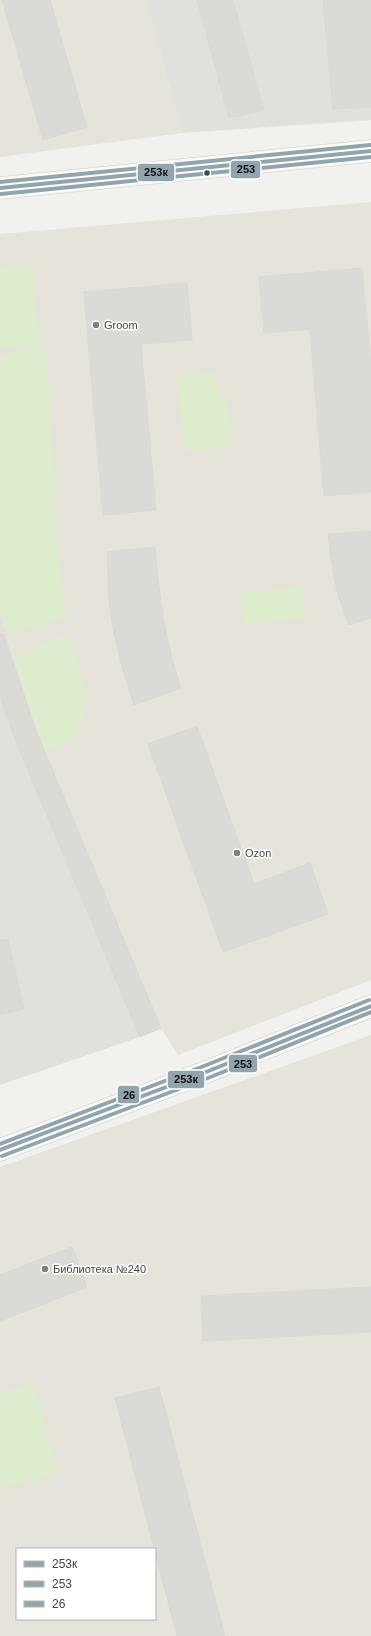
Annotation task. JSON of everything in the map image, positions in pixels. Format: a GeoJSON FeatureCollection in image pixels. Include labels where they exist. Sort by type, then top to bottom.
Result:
{"type":"FeatureCollection","features":[{"type":"Feature","properties":{"kind":"street"},"geometry":{"type":"LineString","coordinates":[[0,188],[371,151]]}},
{"type":"Feature","properties":{"kind":"street"},"geometry":{"type":"LineString","coordinates":[[0,1150],[206,1072],[371,1006]]}},
{"type":"Feature","properties":{"kind":"shaded area"},"geometry":{"type":"Polygon","coordinates":[[[0,0],[146,0],[182,133],[0,157],[0,0]]]}},
{"type":"Feature","properties":{"kind":"shaded area"},"geometry":{"type":"Polygon","coordinates":[[[146,0],[371,0],[371,120],[182,133],[146,0]]]}},
{"type":"Feature","properties":{"kind":"shaded area"},"geometry":{"type":"Polygon","coordinates":[[[371,202],[371,980],[178,1055],[161,1028],[37,733],[0,614],[0,234],[371,202]]]}},
{"type":"Feature","properties":{"kind":"shaded area"},"geometry":{"type":"Polygon","coordinates":[[[0,614],[37,733],[161,1029],[0,1085],[0,614]]]}},
{"type":"Feature","properties":{"kind":"shaded area"},"geometry":{"type":"Polygon","coordinates":[[[371,1035],[371,1636],[0,1636],[0,1167],[371,1035]]]}},
{"type":"Feature","properties":{"kind":"green space"},"geometry":{"type":"Polygon","coordinates":[[[32,264],[39,345],[0,348],[0,267],[32,264]]]}},
{"type":"Feature","properties":{"kind":"green space"},"geometry":{"type":"Polygon","coordinates":[[[46,347],[59,564],[66,617],[7,634],[0,614],[0,357],[27,349],[46,347]]]}},
{"type":"Feature","properties":{"kind":"green space"},"geometry":{"type":"Polygon","coordinates":[[[216,372],[219,397],[227,397],[232,447],[184,451],[177,376],[216,372]]]}},
{"type":"Feature","properties":{"kind":"green space"},"geometry":{"type":"Polygon","coordinates":[[[302,587],[305,618],[243,624],[240,592],[302,587]]]}},
{"type":"Feature","properties":{"kind":"green space"},"geometry":{"type":"Polygon","coordinates":[[[68,632],[89,703],[81,707],[86,718],[76,722],[82,735],[45,752],[37,733],[14,657],[68,632]]]}},
{"type":"Feature","properties":{"kind":"green space"},"geometry":{"type":"Polygon","coordinates":[[[33,1383],[58,1472],[0,1489],[0,1393],[33,1383]]]}},
{"type":"Feature","properties":{"kind":"building"},"geometry":{"type":"Polygon","coordinates":[[[2,0],[50,0],[87,127],[43,140],[2,0]]]}},
{"type":"Feature","properties":{"kind":"building"},"geometry":{"type":"Polygon","coordinates":[[[197,0],[233,0],[264,110],[229,118],[197,0]]]}},
{"type":"Feature","properties":{"kind":"building"},"geometry":{"type":"Polygon","coordinates":[[[323,0],[371,0],[371,107],[333,109],[323,0]]]}},
{"type":"Feature","properties":{"kind":"building"},"geometry":{"type":"Polygon","coordinates":[[[362,268],[371,366],[371,492],[324,496],[310,329],[264,333],[259,277],[362,268]]]}},
{"type":"Feature","properties":{"kind":"building"},"geometry":{"type":"Polygon","coordinates":[[[187,283],[192,340],[141,344],[156,510],[103,515],[84,292],[187,283]]]}},
{"type":"Feature","properties":{"kind":"building"},"geometry":{"type":"Polygon","coordinates":[[[371,531],[371,618],[349,625],[339,598],[334,578],[328,534],[371,531]]]}},
{"type":"Feature","properties":{"kind":"building"},"geometry":{"type":"Polygon","coordinates":[[[155,547],[163,618],[173,663],[181,688],[134,705],[121,663],[113,628],[109,602],[107,552],[155,547]]]}},
{"type":"Feature","properties":{"kind":"building"},"geometry":{"type":"Polygon","coordinates":[[[0,634],[3,634],[37,733],[161,1028],[140,1037],[14,737],[0,696],[0,634]]]}},
{"type":"Feature","properties":{"kind":"building"},"geometry":{"type":"Polygon","coordinates":[[[197,726],[254,884],[310,863],[328,914],[223,952],[148,744],[197,726]]]}},
{"type":"Feature","properties":{"kind":"building"},"geometry":{"type":"Polygon","coordinates":[[[0,940],[8,940],[24,1009],[0,1015],[0,940]]]}},
{"type":"Feature","properties":{"kind":"building"},"geometry":{"type":"Polygon","coordinates":[[[72,1247],[87,1287],[0,1321],[0,1275],[72,1247]]]}},
{"type":"Feature","properties":{"kind":"building"},"geometry":{"type":"Polygon","coordinates":[[[371,1287],[371,1332],[203,1341],[201,1296],[371,1287]]]}},
{"type":"Feature","properties":{"kind":"building"},"geometry":{"type":"Polygon","coordinates":[[[159,1387],[225,1636],[177,1636],[156,1555],[156,1548],[154,1548],[115,1398],[159,1387]]]}},
{"type":"Feature","properties":{"kind":"transit line","name":"26"},"geometry":{"type":"LineString","coordinates":[[0,182],[370,145]]}},
{"type":"Feature","properties":{"kind":"transit line","name":"253к"},"geometry":{"type":"LineString","coordinates":[[0,188],[371,151]]}},
{"type":"Feature","properties":{"kind":"transit line","name":"253"},"geometry":{"type":"LineString","coordinates":[[1,194],[371,157]]}},
{"type":"Feature","properties":{"kind":"transit line","name":"26"},"geometry":{"type":"LineString","coordinates":[[0,1144],[204,1066],[369,1000]]}},
{"type":"Feature","properties":{"kind":"transit line","name":"253к"},"geometry":{"type":"LineString","coordinates":[[0,1150],[206,1072],[371,1006]]}},
{"type":"Feature","properties":{"kind":"transit line","name":"253"},"geometry":{"type":"LineString","coordinates":[[2,1156],[208,1078],[371,1012]]}},
{"type":"Feature","properties":{"kind":"place","name":"Groom"},"geometry":{"type":"Point","coordinates":[96,325]}},
{"type":"Feature","properties":{"kind":"place","name":"Ozon"},"geometry":{"type":"Point","coordinates":[237,853]}},
{"type":"Feature","properties":{"kind":"place","name":"Библиотека №240"},"geometry":{"type":"Point","coordinates":[45,1269]}}]}
